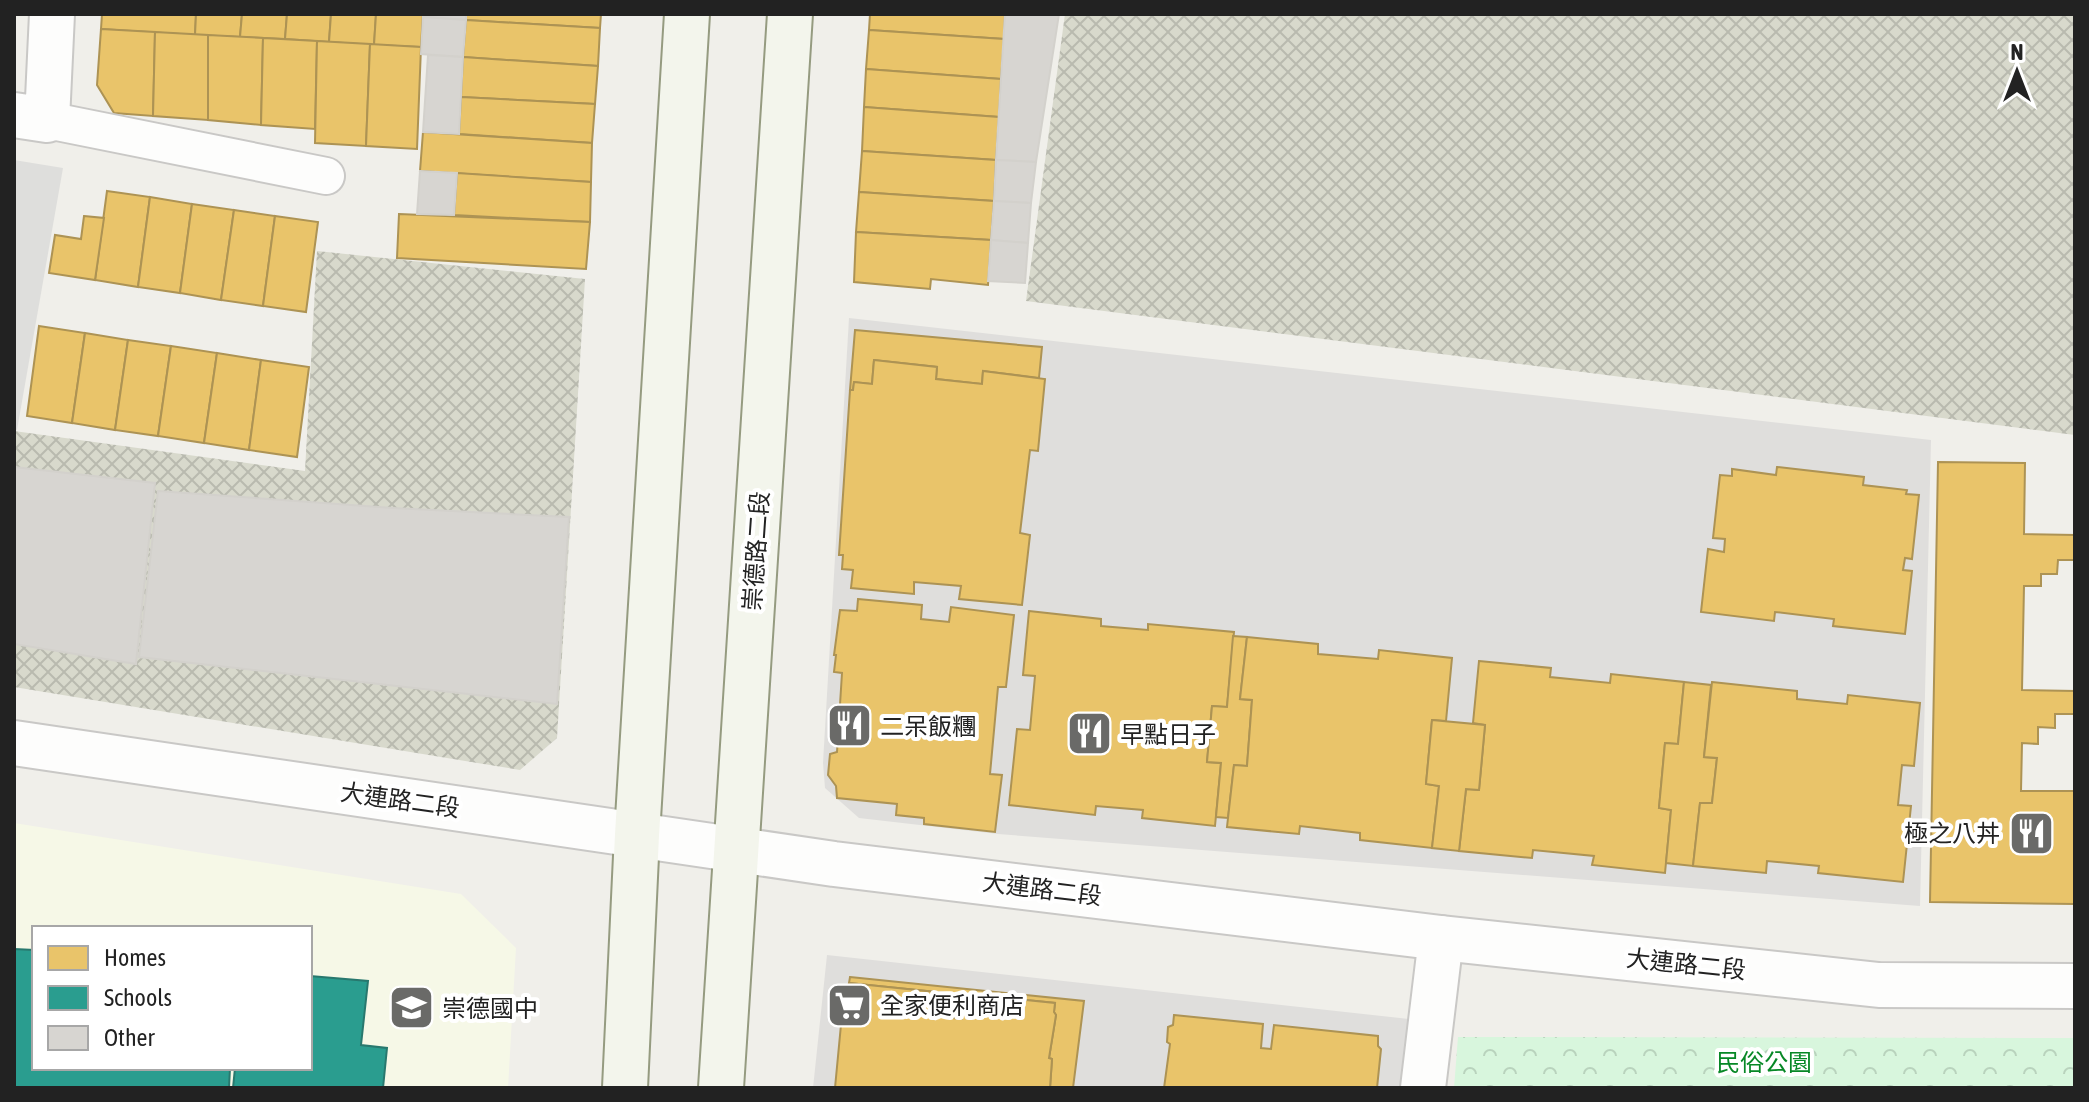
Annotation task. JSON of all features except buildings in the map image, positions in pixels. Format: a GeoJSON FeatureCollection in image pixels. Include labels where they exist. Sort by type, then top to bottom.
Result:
{"type":"FeatureCollection","features":[{"type":"Feature","properties":{"kind":"main road"},"geometry":{"type":"LineString","coordinates":[[625,1088],[637,835],[687,14]]}},
{"type":"Feature","properties":{"kind":"main road","name":"崇德路二段"},"geometry":{"type":"LineString","coordinates":[[721,1088],[790,14]]}},
{"type":"Feature","properties":{"kind":"street"},"geometry":{"type":"LineString","coordinates":[[31,118],[52,14]]}},
{"type":"Feature","properties":{"kind":"street","name":"大連路二段"},"geometry":{"type":"LineString","coordinates":[[14,743],[737,850],[1441,938],[1879,985],[2075,986]]}},
{"type":"Feature","properties":{"kind":"street"},"geometry":{"type":"LineString","coordinates":[[1423,1088],[1441,938]]}},
{"type":"Feature","properties":{"kind":"lane"},"geometry":{"type":"LineString","coordinates":[[31,118],[326,176]]}},
{"type":"Feature","properties":{"kind":"shaded area"},"geometry":{"type":"Polygon","coordinates":[[[1065,14],[2075,14],[2075,435],[1026,301],[1065,14]]]}},
{"type":"Feature","properties":{"kind":"shaded area"},"geometry":{"type":"Polygon","coordinates":[[[14,160],[63,168],[17,430],[14,429],[14,160]]]}},
{"type":"Feature","properties":{"kind":"shaded area"},"geometry":{"type":"Polygon","coordinates":[[[317,251],[585,279],[557,738],[520,770],[14,687],[14,431],[305,471],[317,251]]]}},
{"type":"Feature","properties":{"kind":"shaded area"},"geometry":{"type":"Polygon","coordinates":[[[849,318],[1931,440],[1920,906],[998,834],[859,818],[825,788],[823,763],[849,318]]]}},
{"type":"Feature","properties":{"kind":"shaded area","name":"崇德國中"},"geometry":{"type":"Polygon","coordinates":[[[14,823],[461,894],[516,948],[508,1088],[14,1088],[14,823]]]}},
{"type":"Feature","properties":{"kind":"shaded area"},"geometry":{"type":"Polygon","coordinates":[[[827,955],[1409,1019],[1401,1088],[813,1088],[827,955]]]}},
{"type":"Feature","properties":{"kind":"green space","name":"民俗公園"},"geometry":{"type":"Polygon","coordinates":[[[1458,1037],[2075,1038],[2075,1088],[1454,1088],[1458,1037]]]}},
{"type":"Feature","properties":{"kind":"place","name":"二呆飯糰"},"geometry":{"type":"Point","coordinates":[849,726]}},
{"type":"Feature","properties":{"kind":"place","name":"早點日子"},"geometry":{"type":"Point","coordinates":[1089,734]}},
{"type":"Feature","properties":{"kind":"place","name":"極之八丼"},"geometry":{"type":"Point","coordinates":[2031,833]}},
{"type":"Feature","properties":{"kind":"place","name":"全家便利商店"},"geometry":{"type":"Point","coordinates":[849,1005]}},
{"type":"Feature","properties":{"kind":"place","name":"崇德國中"},"geometry":{"type":"Point","coordinates":[411,1008]}}]}
